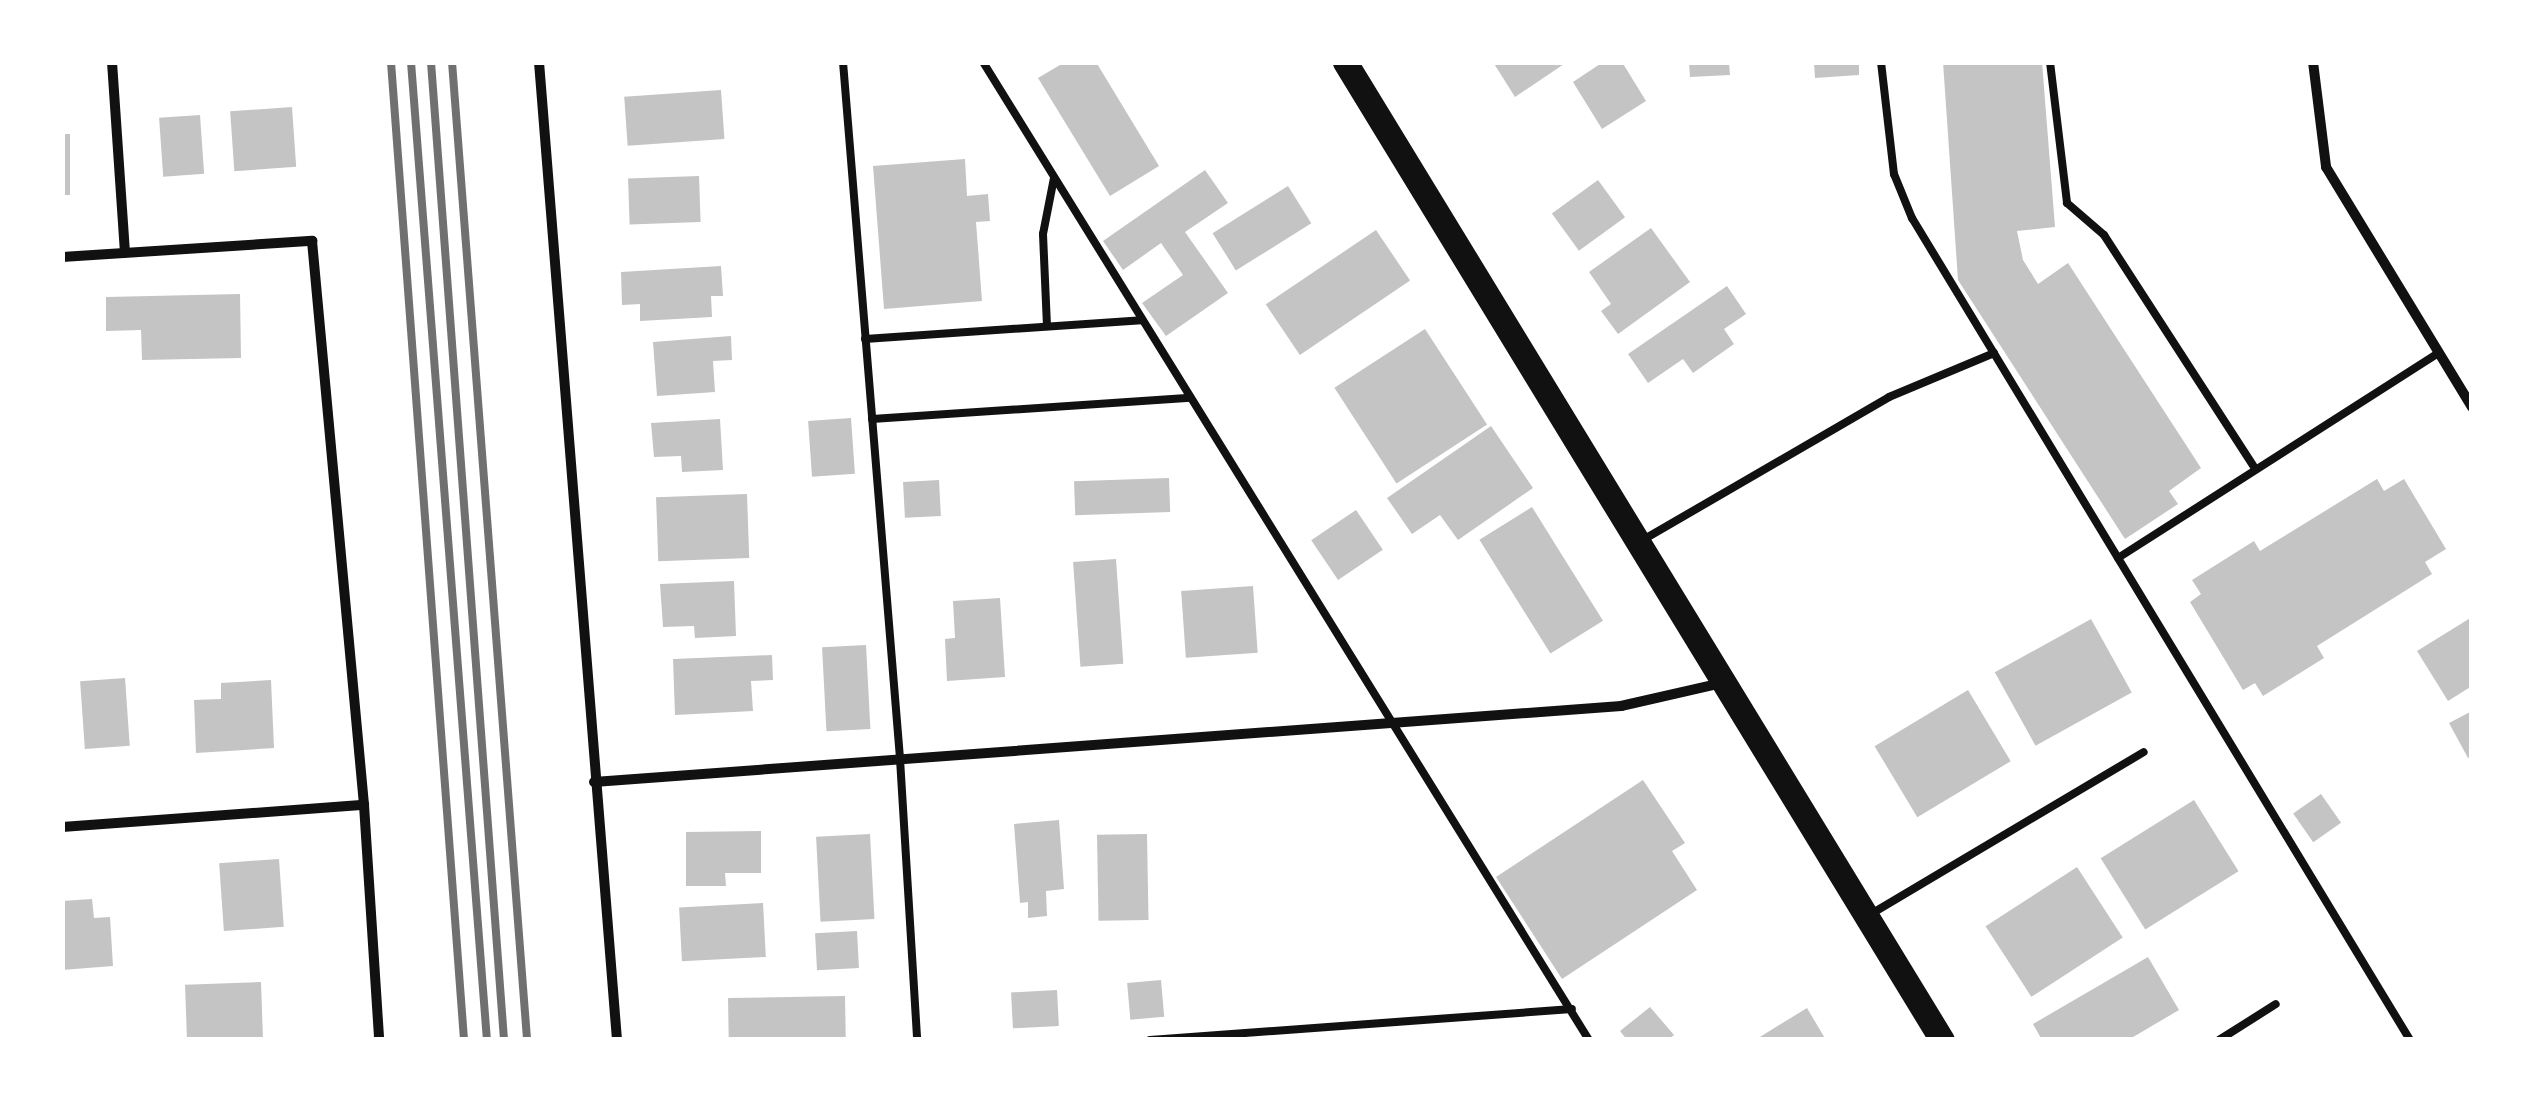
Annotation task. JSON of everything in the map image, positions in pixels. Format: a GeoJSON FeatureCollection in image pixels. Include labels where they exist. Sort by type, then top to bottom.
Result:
{"type":"FeatureCollection","features":[{"type":"Feature","properties":{"kind":"main road"},"geometry":{"type":"LineString","coordinates":[[1346,62],[1942,1040]]}},
{"type":"Feature","properties":{"kind":"street"},"geometry":{"type":"LineString","coordinates":[[112,62],[125,253]]}},
{"type":"Feature","properties":{"kind":"street"},"geometry":{"type":"LineString","coordinates":[[539,62],[617,1040]]}},
{"type":"Feature","properties":{"kind":"street"},"geometry":{"type":"LineString","coordinates":[[2313,62],[2326,167],[2472,406]]}},
{"type":"Feature","properties":{"kind":"street"},"geometry":{"type":"LineString","coordinates":[[62,257],[312,241],[364,805],[380,1040]]}},
{"type":"Feature","properties":{"kind":"street"},"geometry":{"type":"LineString","coordinates":[[594,782],[1620,706],[1723,683]]}},
{"type":"Feature","properties":{"kind":"street"},"geometry":{"type":"LineString","coordinates":[[62,828],[364,805]]}},
{"type":"Feature","properties":{"kind":"lane"},"geometry":{"type":"LineString","coordinates":[[843,62],[900,759],[917,1040]]}},
{"type":"Feature","properties":{"kind":"lane"},"geometry":{"type":"LineString","coordinates":[[983,62],[1589,1040]]}},
{"type":"Feature","properties":{"kind":"lane"},"geometry":{"type":"LineString","coordinates":[[1881,62],[1894,174],[1901,196],[2410,1040]]}},
{"type":"Feature","properties":{"kind":"lane"},"geometry":{"type":"LineString","coordinates":[[2050,62],[2067,203],[2104,235],[2254,467]]}},
{"type":"Feature","properties":{"kind":"lane"},"geometry":{"type":"LineString","coordinates":[[1047,326],[1044,234],[1054,178]]}},
{"type":"Feature","properties":{"kind":"lane"},"geometry":{"type":"LineString","coordinates":[[865,340],[1141,320]]}},
{"type":"Feature","properties":{"kind":"lane"},"geometry":{"type":"LineString","coordinates":[[1637,544],[1889,397],[1994,353]]}},
{"type":"Feature","properties":{"kind":"lane"},"geometry":{"type":"LineString","coordinates":[[2118,558],[2254,467],[2439,353]]}},
{"type":"Feature","properties":{"kind":"lane"},"geometry":{"type":"LineString","coordinates":[[872,419],[1190,398]]}},
{"type":"Feature","properties":{"kind":"lane"},"geometry":{"type":"LineString","coordinates":[[1867,916],[2144,752]]}},
{"type":"Feature","properties":{"kind":"lane"},"geometry":{"type":"LineString","coordinates":[[2219,1040],[2276,1004]]}},
{"type":"Feature","properties":{"kind":"lane"},"geometry":{"type":"LineString","coordinates":[[1150,1040],[1572,1010]]}},
{"type":"Feature","properties":{"kind":"building"},"geometry":{"type":"Polygon","coordinates":[[[1065,62],[1096,62],[1159,166],[1110,196],[1038,78],[1065,62]]]}},
{"type":"Feature","properties":{"kind":"building"},"geometry":{"type":"Polygon","coordinates":[[[1493,62],[1567,62],[1515,97],[1493,62]]]}},
{"type":"Feature","properties":{"kind":"building"},"geometry":{"type":"Polygon","coordinates":[[[1603,62],[1622,62],[1646,101],[1602,129],[1573,82],[1603,62]]]}},
{"type":"Feature","properties":{"kind":"building"},"geometry":{"type":"Polygon","coordinates":[[[1689,62],[1729,62],[1730,75],[1690,77],[1689,62]]]}},
{"type":"Feature","properties":{"kind":"building"},"geometry":{"type":"Polygon","coordinates":[[[1814,62],[1859,62],[1859,75],[1815,78],[1814,62]]]}},
{"type":"Feature","properties":{"kind":"building"},"geometry":{"type":"Polygon","coordinates":[[[1943,62],[2042,62],[2055,227],[2017,231],[2023,260],[2038,284],[2068,263],[2201,468],[2169,491],[2178,504],[2125,539],[1958,280],[1943,62]]]}},
{"type":"Feature","properties":{"kind":"building"},"geometry":{"type":"Polygon","coordinates":[[[721,90],[724,139],[628,146],[624,97],[721,90]]]}},
{"type":"Feature","properties":{"kind":"building"},"geometry":{"type":"Polygon","coordinates":[[[292,107],[296,167],[234,171],[230,111],[292,107]]]}},
{"type":"Feature","properties":{"kind":"building"},"geometry":{"type":"Polygon","coordinates":[[[200,115],[204,174],[163,177],[159,118],[200,115]]]}},
{"type":"Feature","properties":{"kind":"building"},"geometry":{"type":"Polygon","coordinates":[[[62,134],[70,134],[70,195],[62,195],[62,134]]]}},
{"type":"Feature","properties":{"kind":"building"},"geometry":{"type":"Polygon","coordinates":[[[965,159],[967,196],[988,194],[990,221],[976,222],[982,301],[884,309],[873,166],[965,159]]]}},
{"type":"Feature","properties":{"kind":"building"},"geometry":{"type":"Polygon","coordinates":[[[1205,170],[1228,203],[1185,232],[1228,293],[1166,336],[1142,303],[1183,275],[1161,243],[1123,270],[1103,241],[1205,170]]]}},
{"type":"Feature","properties":{"kind":"building"},"geometry":{"type":"Polygon","coordinates":[[[699,176],[701,222],[630,224],[628,178],[699,176]]]}},
{"type":"Feature","properties":{"kind":"building"},"geometry":{"type":"Polygon","coordinates":[[[1598,180],[1625,217],[1579,251],[1552,214],[1598,180]]]}},
{"type":"Feature","properties":{"kind":"building"},"geometry":{"type":"Polygon","coordinates":[[[1288,186],[1311,223],[1236,270],[1213,233],[1288,186]]]}},
{"type":"Feature","properties":{"kind":"building"},"geometry":{"type":"Polygon","coordinates":[[[1651,228],[1690,282],[1618,334],[1601,311],[1611,304],[1589,272],[1651,228]]]}},
{"type":"Feature","properties":{"kind":"building"},"geometry":{"type":"Polygon","coordinates":[[[1376,230],[1410,281],[1300,355],[1266,304],[1376,230]]]}},
{"type":"Feature","properties":{"kind":"building"},"geometry":{"type":"Polygon","coordinates":[[[721,266],[723,296],[711,296],[712,317],[640,321],[640,304],[622,305],[621,272],[721,266]]]}},
{"type":"Feature","properties":{"kind":"building"},"geometry":{"type":"Polygon","coordinates":[[[1727,286],[1746,314],[1724,329],[1734,344],[1693,373],[1683,359],[1648,383],[1628,354],[1727,286]]]}},
{"type":"Feature","properties":{"kind":"building"},"geometry":{"type":"Polygon","coordinates":[[[240,294],[241,358],[142,360],[141,330],[106,331],[106,297],[240,294]]]}},
{"type":"Feature","properties":{"kind":"building"},"geometry":{"type":"Polygon","coordinates":[[[1425,329],[1487,425],[1397,483],[1334,388],[1425,329]]]}},
{"type":"Feature","properties":{"kind":"building"},"geometry":{"type":"Polygon","coordinates":[[[731,336],[732,360],[713,361],[715,392],[657,396],[653,342],[731,336]]]}},
{"type":"Feature","properties":{"kind":"building"},"geometry":{"type":"Polygon","coordinates":[[[851,418],[855,474],[812,477],[808,421],[851,418]]]}},
{"type":"Feature","properties":{"kind":"building"},"geometry":{"type":"Polygon","coordinates":[[[720,419],[723,470],[682,472],[681,456],[654,457],[651,423],[720,419]]]}},
{"type":"Feature","properties":{"kind":"building"},"geometry":{"type":"Polygon","coordinates":[[[1491,426],[1533,488],[1458,540],[1440,515],[1412,534],[1387,498],[1491,426]]]}},
{"type":"Feature","properties":{"kind":"building"},"geometry":{"type":"Polygon","coordinates":[[[1169,478],[1170,512],[1075,515],[1074,481],[1169,478]]]}},
{"type":"Feature","properties":{"kind":"building"},"geometry":{"type":"Polygon","coordinates":[[[2377,479],[2384,491],[2404,479],[2446,549],[2425,562],[2432,574],[2317,646],[2324,658],[2263,696],[2255,683],[2243,690],[2190,602],[2201,594],[2192,580],[2254,541],[2260,551],[2377,479]]]}},
{"type":"Feature","properties":{"kind":"building"},"geometry":{"type":"Polygon","coordinates":[[[939,480],[941,516],[905,518],[903,482],[939,480]]]}},
{"type":"Feature","properties":{"kind":"building"},"geometry":{"type":"Polygon","coordinates":[[[747,494],[749,558],[658,561],[656,497],[747,494]]]}},
{"type":"Feature","properties":{"kind":"building"},"geometry":{"type":"Polygon","coordinates":[[[1532,507],[1603,621],[1550,653],[1479,540],[1532,507]]]}},
{"type":"Feature","properties":{"kind":"building"},"geometry":{"type":"Polygon","coordinates":[[[1356,510],[1383,550],[1338,580],[1311,540],[1356,510]]]}},
{"type":"Feature","properties":{"kind":"building"},"geometry":{"type":"Polygon","coordinates":[[[1116,559],[1123,664],[1080,667],[1073,562],[1116,559]]]}},
{"type":"Feature","properties":{"kind":"building"},"geometry":{"type":"Polygon","coordinates":[[[734,581],[736,636],[695,638],[694,626],[663,627],[660,584],[734,581]]]}},
{"type":"Feature","properties":{"kind":"building"},"geometry":{"type":"Polygon","coordinates":[[[1253,586],[1258,653],[1186,658],[1181,591],[1253,586]]]}},
{"type":"Feature","properties":{"kind":"building"},"geometry":{"type":"Polygon","coordinates":[[[1000,598],[1005,677],[947,681],[945,639],[955,638],[953,601],[1000,598]]]}},
{"type":"Feature","properties":{"kind":"building"},"geometry":{"type":"Polygon","coordinates":[[[2472,617],[2472,686],[2448,701],[2417,651],[2472,617]]]}},
{"type":"Feature","properties":{"kind":"building"},"geometry":{"type":"Polygon","coordinates":[[[2091,619],[2132,692],[2036,746],[1995,672],[2091,619]]]}},
{"type":"Feature","properties":{"kind":"building"},"geometry":{"type":"Polygon","coordinates":[[[866,645],[870,729],[826,731],[822,647],[866,645]]]}},
{"type":"Feature","properties":{"kind":"building"},"geometry":{"type":"Polygon","coordinates":[[[772,655],[773,680],[751,681],[753,711],[675,715],[673,659],[772,655]]]}},
{"type":"Feature","properties":{"kind":"building"},"geometry":{"type":"Polygon","coordinates":[[[125,678],[130,746],[85,749],[80,681],[125,678]]]}},
{"type":"Feature","properties":{"kind":"building"},"geometry":{"type":"Polygon","coordinates":[[[271,680],[274,748],[196,753],[194,700],[221,699],[221,683],[271,680]]]}},
{"type":"Feature","properties":{"kind":"building"},"geometry":{"type":"Polygon","coordinates":[[[1968,690],[2011,761],[1917,817],[1875,746],[1968,690]]]}},
{"type":"Feature","properties":{"kind":"building"},"geometry":{"type":"Polygon","coordinates":[[[2472,711],[2472,756],[2468,758],[2449,723],[2472,711]]]}},
{"type":"Feature","properties":{"kind":"building"},"geometry":{"type":"Polygon","coordinates":[[[1643,780],[1685,843],[1672,851],[1697,890],[1562,979],[1496,877],[1643,780]]]}},
{"type":"Feature","properties":{"kind":"building"},"geometry":{"type":"Polygon","coordinates":[[[2321,794],[2341,823],[2313,842],[2293,814],[2321,794]]]}},
{"type":"Feature","properties":{"kind":"building"},"geometry":{"type":"Polygon","coordinates":[[[2194,800],[2239,871],[2145,930],[2101,858],[2194,800]]]}},
{"type":"Feature","properties":{"kind":"building"},"geometry":{"type":"Polygon","coordinates":[[[1059,820],[1064,889],[1046,891],[1047,916],[1028,918],[1028,902],[1020,903],[1014,824],[1059,820]]]}},
{"type":"Feature","properties":{"kind":"building"},"geometry":{"type":"Polygon","coordinates":[[[761,831],[761,873],[725,873],[726,886],[686,886],[686,832],[761,831]]]}},
{"type":"Feature","properties":{"kind":"building"},"geometry":{"type":"Polygon","coordinates":[[[870,834],[874,919],[821,922],[816,837],[870,834]]]}},
{"type":"Feature","properties":{"kind":"building"},"geometry":{"type":"Polygon","coordinates":[[[1147,834],[1149,920],[1099,921],[1097,835],[1147,834]]]}},
{"type":"Feature","properties":{"kind":"building"},"geometry":{"type":"Polygon","coordinates":[[[279,859],[284,927],[224,931],[219,863],[279,859]]]}},
{"type":"Feature","properties":{"kind":"building"},"geometry":{"type":"Polygon","coordinates":[[[2077,867],[2123,937],[2031,997],[1986,926],[2077,867]]]}},
{"type":"Feature","properties":{"kind":"building"},"geometry":{"type":"Polygon","coordinates":[[[92,899],[94,918],[110,917],[113,966],[62,970],[62,901],[92,899]]]}},
{"type":"Feature","properties":{"kind":"building"},"geometry":{"type":"Polygon","coordinates":[[[763,903],[766,957],[682,961],[679,907],[763,903]]]}},
{"type":"Feature","properties":{"kind":"building"},"geometry":{"type":"Polygon","coordinates":[[[857,931],[859,968],[817,970],[815,933],[857,931]]]}},
{"type":"Feature","properties":{"kind":"building"},"geometry":{"type":"Polygon","coordinates":[[[2148,957],[2179,1010],[2128,1040],[2042,1040],[2033,1024],[2148,957]]]}},
{"type":"Feature","properties":{"kind":"building"},"geometry":{"type":"Polygon","coordinates":[[[1161,980],[1164,1017],[1130,1020],[1127,983],[1161,980]]]}},
{"type":"Feature","properties":{"kind":"building"},"geometry":{"type":"Polygon","coordinates":[[[261,982],[263,1040],[187,1040],[185,985],[261,982]]]}},
{"type":"Feature","properties":{"kind":"building"},"geometry":{"type":"Polygon","coordinates":[[[1057,990],[1059,1026],[1013,1028],[1011,992],[1057,990]]]}},
{"type":"Feature","properties":{"kind":"building"},"geometry":{"type":"Polygon","coordinates":[[[845,996],[846,1040],[729,1040],[728,998],[845,996]]]}},
{"type":"Feature","properties":{"kind":"building"},"geometry":{"type":"Polygon","coordinates":[[[1650,1007],[1674,1035],[1668,1040],[1627,1040],[1620,1031],[1650,1007]]]}},
{"type":"Feature","properties":{"kind":"building"},"geometry":{"type":"Polygon","coordinates":[[[1807,1008],[1826,1040],[1755,1040],[1807,1008]]]}},
{"type":"Feature","properties":{"kind":"railway"},"geometry":{"type":"LineString","coordinates":[[391,62],[464,1040]]}},
{"type":"Feature","properties":{"kind":"railway"},"geometry":{"type":"LineString","coordinates":[[411,62],[487,1040]]}},
{"type":"Feature","properties":{"kind":"railway"},"geometry":{"type":"LineString","coordinates":[[431,62],[504,1040]]}},
{"type":"Feature","properties":{"kind":"railway"},"geometry":{"type":"LineString","coordinates":[[452,62],[527,1040]]}}]}
